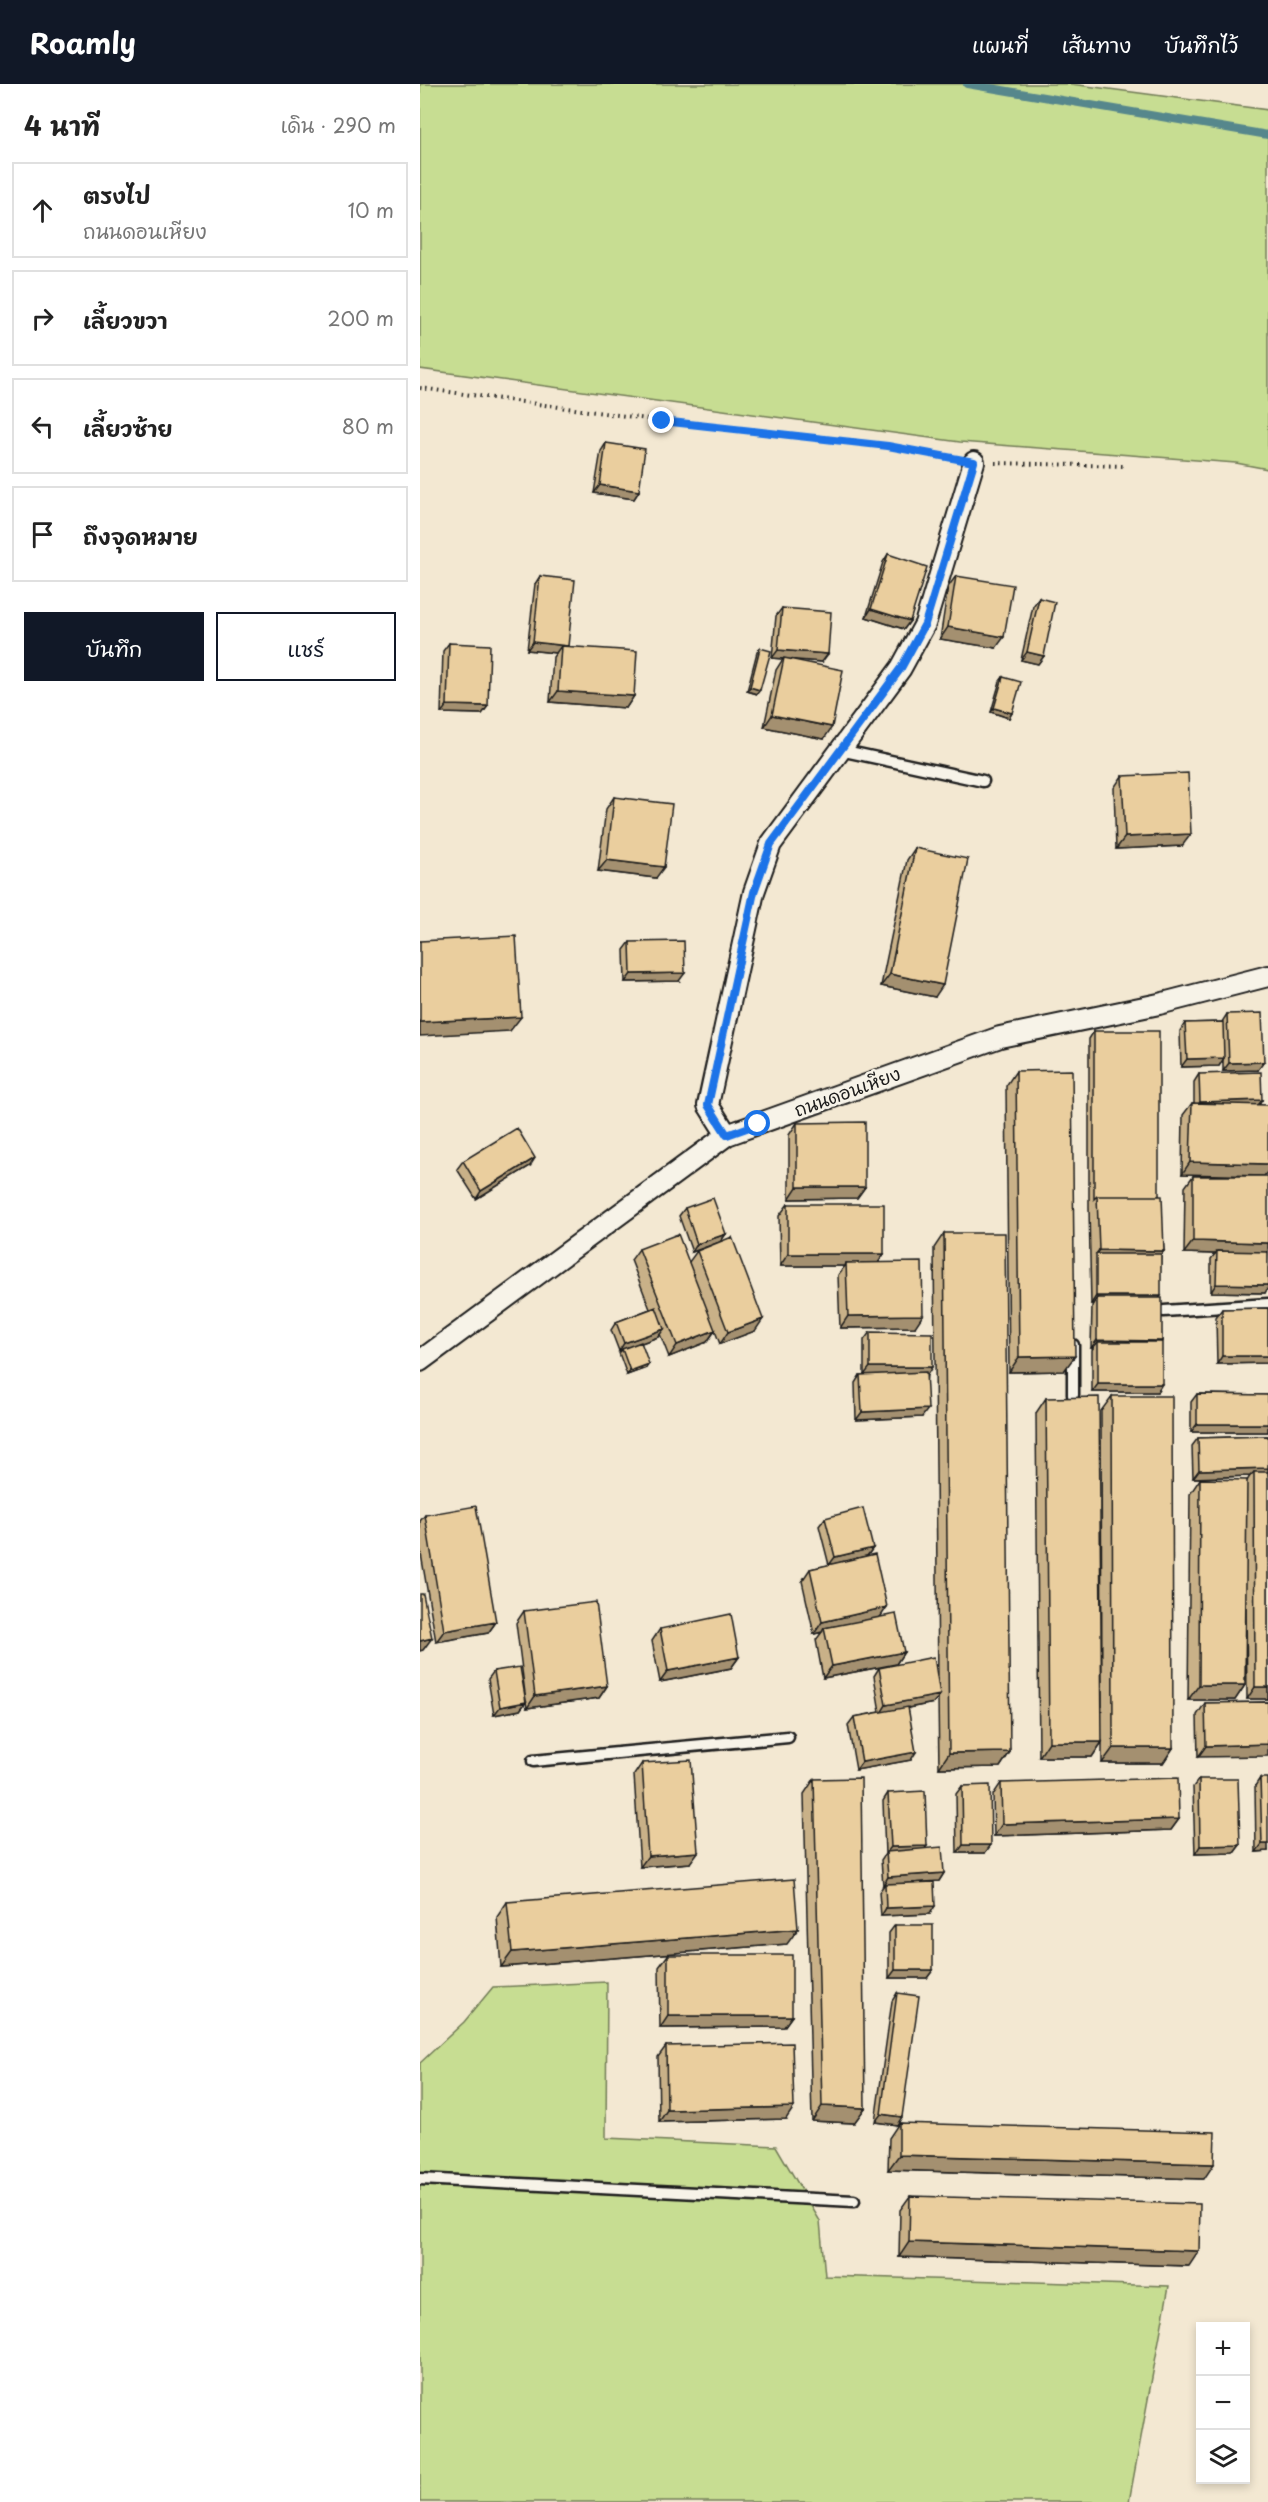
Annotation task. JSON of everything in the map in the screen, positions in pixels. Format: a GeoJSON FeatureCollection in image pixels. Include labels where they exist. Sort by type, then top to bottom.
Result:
{"type":"FeatureCollection","features":[{"type":"Feature","properties":{"kind":"street"},"geometry":{"type":"LineString","coordinates":[[727,1135],[708,1105],[754,892],[771,844],[901,668],[925,624],[974,462]]}},
{"type":"Feature","properties":{"kind":"street","name":"ถนนดอนเหียง"},"geometry":{"type":"LineString","coordinates":[[420,1361],[727,1135],[1000,1037],[1159,1004],[1268,976]]}},
{"type":"Feature","properties":{"kind":"lane"},"geometry":{"type":"LineString","coordinates":[[840,750],[983,782]]}},
{"type":"Feature","properties":{"kind":"lane"},"geometry":{"type":"LineString","coordinates":[[1164,1311],[1268,1304]]}},
{"type":"Feature","properties":{"kind":"lane"},"geometry":{"type":"LineString","coordinates":[[1073,1338],[1073,1395]]}},
{"type":"Feature","properties":{"kind":"lane"},"geometry":{"type":"LineString","coordinates":[[533,1761],[788,1737]]}},
{"type":"Feature","properties":{"kind":"lane"},"geometry":{"type":"LineString","coordinates":[[420,2179],[854,2201]]}},
{"type":"Feature","properties":{"kind":"path"},"geometry":{"type":"LineString","coordinates":[[420,388],[662,421],[888,446],[974,462],[1126,466]]}},
{"type":"Feature","properties":{"kind":"green space"},"geometry":{"type":"Polygon","coordinates":[[[420,84],[1071,84],[1268,110],[1268,469],[1236,463],[960,442],[420,369],[420,84]]]}},
{"type":"Feature","properties":{"kind":"green space"},"geometry":{"type":"Polygon","coordinates":[[[607,1982],[606,2138],[776,2146],[820,2221],[825,2276],[1169,2286],[1129,2502],[420,2502],[420,2063],[464,2022],[493,1987],[607,1982]]]}},
{"type":"Feature","properties":{"kind":"building"},"geometry":{"type":"Polygon","coordinates":[[[606,443],[645,449],[639,491],[600,485],[606,443]]]}},
{"type":"Feature","properties":{"kind":"building"},"geometry":{"type":"Polygon","coordinates":[[[888,554],[927,567],[910,621],[871,609],[888,554]]]}},
{"type":"Feature","properties":{"kind":"building"},"geometry":{"type":"Polygon","coordinates":[[[540,576],[575,580],[568,646],[533,642],[540,576]]]}},
{"type":"Feature","properties":{"kind":"building"},"geometry":{"type":"Polygon","coordinates":[[[956,576],[1013,585],[1004,637],[948,627],[956,576]]]}},
{"type":"Feature","properties":{"kind":"building"},"geometry":{"type":"Polygon","coordinates":[[[1039,598],[1055,602],[1044,656],[1027,652],[1039,598]]]}},
{"type":"Feature","properties":{"kind":"building"},"geometry":{"type":"Polygon","coordinates":[[[782,608],[831,612],[828,654],[778,650],[782,608]]]}},
{"type":"Feature","properties":{"kind":"building"},"geometry":{"type":"Polygon","coordinates":[[[449,643],[490,645],[488,706],[447,705],[449,643]]]}},
{"type":"Feature","properties":{"kind":"building"},"geometry":{"type":"Polygon","coordinates":[[[561,646],[637,651],[634,696],[558,691],[561,646]]]}},
{"type":"Feature","properties":{"kind":"building"},"geometry":{"type":"Polygon","coordinates":[[[760,648],[771,651],[760,690],[750,687],[760,648]]]}},
{"type":"Feature","properties":{"kind":"building"},"geometry":{"type":"Polygon","coordinates":[[[784,658],[843,670],[832,727],[772,715],[784,658]]]}},
{"type":"Feature","properties":{"kind":"building"},"geometry":{"type":"Polygon","coordinates":[[[1003,677],[1021,682],[1012,713],[994,708],[1003,677]]]}},
{"type":"Feature","properties":{"kind":"building"},"geometry":{"type":"Polygon","coordinates":[[[1188,773],[1191,834],[1125,837],[1122,776],[1188,773]]]}},
{"type":"Feature","properties":{"kind":"building"},"geometry":{"type":"Polygon","coordinates":[[[614,797],[672,804],[664,867],[607,860],[614,797]]]}},
{"type":"Feature","properties":{"kind":"building"},"geometry":{"type":"Polygon","coordinates":[[[915,848],[968,859],[943,985],[890,974],[915,848]]]}},
{"type":"Feature","properties":{"kind":"building"},"geometry":{"type":"Polygon","coordinates":[[[516,936],[521,1017],[420,1022],[420,941],[516,936]]]}},
{"type":"Feature","properties":{"kind":"building"},"geometry":{"type":"Polygon","coordinates":[[[684,941],[685,973],[631,974],[630,942],[684,941]]]}},
{"type":"Feature","properties":{"kind":"building"},"geometry":{"type":"Polygon","coordinates":[[[1262,1013],[1264,1062],[1229,1063],[1227,1014],[1262,1013]]]}},
{"type":"Feature","properties":{"kind":"building"},"geometry":{"type":"Polygon","coordinates":[[[1223,1022],[1224,1058],[1187,1059],[1185,1023],[1223,1022]]]}},
{"type":"Feature","properties":{"kind":"building"},"geometry":{"type":"Polygon","coordinates":[[[1094,1031],[1159,1031],[1159,1196],[1097,1196],[1094,1199],[1094,1031]]]}},
{"type":"Feature","properties":{"kind":"building"},"geometry":{"type":"Polygon","coordinates":[[[1072,1070],[1075,1356],[1019,1357],[1016,1071],[1072,1070]]]}},
{"type":"Feature","properties":{"kind":"building"},"geometry":{"type":"Polygon","coordinates":[[[1261,1072],[1262,1100],[1200,1102],[1199,1074],[1261,1072]]]}},
{"type":"Feature","properties":{"kind":"building"},"geometry":{"type":"Polygon","coordinates":[[[1192,1103],[1268,1105],[1268,1164],[1190,1162],[1192,1103]]]}},
{"type":"Feature","properties":{"kind":"building"},"geometry":{"type":"Polygon","coordinates":[[[865,1122],[865,1187],[797,1187],[797,1123],[865,1122]]]}},
{"type":"Feature","properties":{"kind":"building"},"geometry":{"type":"Polygon","coordinates":[[[517,1128],[535,1158],[481,1191],[463,1161],[517,1128]]]}},
{"type":"Feature","properties":{"kind":"building"},"geometry":{"type":"Polygon","coordinates":[[[1193,1176],[1268,1176],[1268,1243],[1193,1241],[1193,1176]]]}},
{"type":"Feature","properties":{"kind":"building"},"geometry":{"type":"Polygon","coordinates":[[[1097,1196],[1162,1196],[1164,1251],[1099,1250],[1097,1196]]]}},
{"type":"Feature","properties":{"kind":"building"},"geometry":{"type":"Polygon","coordinates":[[[713,1198],[726,1234],[697,1244],[685,1208],[713,1198]]]}},
{"type":"Feature","properties":{"kind":"building"},"geometry":{"type":"Polygon","coordinates":[[[788,1204],[884,1204],[884,1254],[788,1254],[788,1204]]]}},
{"type":"Feature","properties":{"kind":"building"},"geometry":{"type":"Polygon","coordinates":[[[944,1233],[1005,1233],[1010,1752],[949,1753],[944,1233]]]}},
{"type":"Feature","properties":{"kind":"building"},"geometry":{"type":"Polygon","coordinates":[[[678,1234],[715,1330],[677,1345],[639,1249],[678,1234]]]}},
{"type":"Feature","properties":{"kind":"building"},"geometry":{"type":"Polygon","coordinates":[[[732,1237],[763,1319],[728,1332],[697,1251],[732,1237]]]}},
{"type":"Feature","properties":{"kind":"building"},"geometry":{"type":"Polygon","coordinates":[[[1217,1251],[1268,1252],[1268,1285],[1216,1284],[1217,1251]]]}},
{"type":"Feature","properties":{"kind":"building"},"geometry":{"type":"Polygon","coordinates":[[[1096,1254],[1161,1254],[1161,1296],[1096,1296],[1096,1254]]]}},
{"type":"Feature","properties":{"kind":"building"},"geometry":{"type":"Polygon","coordinates":[[[922,1262],[923,1315],[848,1316],[846,1263],[922,1262]]]}},
{"type":"Feature","properties":{"kind":"building"},"geometry":{"type":"Polygon","coordinates":[[[1097,1298],[1162,1298],[1162,1341],[1097,1340],[1097,1298]]]}},
{"type":"Feature","properties":{"kind":"building"},"geometry":{"type":"Polygon","coordinates":[[[656,1307],[664,1329],[624,1343],[616,1322],[656,1307]]]}},
{"type":"Feature","properties":{"kind":"building"},"geometry":{"type":"Polygon","coordinates":[[[1268,1308],[1268,1356],[1222,1356],[1222,1309],[1268,1308]]]}},
{"type":"Feature","properties":{"kind":"building"},"geometry":{"type":"Polygon","coordinates":[[[870,1332],[932,1333],[932,1367],[870,1367],[870,1332]]]}},
{"type":"Feature","properties":{"kind":"building"},"geometry":{"type":"Polygon","coordinates":[[[641,1342],[649,1364],[630,1371],[622,1349],[641,1342]]]}},
{"type":"Feature","properties":{"kind":"building"},"geometry":{"type":"Polygon","coordinates":[[[1098,1342],[1162,1342],[1162,1384],[1098,1384],[1098,1342]]]}},
{"type":"Feature","properties":{"kind":"building"},"geometry":{"type":"Polygon","coordinates":[[[926,1372],[928,1409],[862,1412],[860,1375],[926,1372]]]}},
{"type":"Feature","properties":{"kind":"building"},"geometry":{"type":"Polygon","coordinates":[[[1197,1394],[1268,1395],[1268,1424],[1197,1424],[1197,1394]]]}},
{"type":"Feature","properties":{"kind":"building"},"geometry":{"type":"Polygon","coordinates":[[[1112,1396],[1172,1396],[1173,1748],[1113,1748],[1112,1396]]]}},
{"type":"Feature","properties":{"kind":"building"},"geometry":{"type":"Polygon","coordinates":[[[1099,1397],[1102,1742],[1049,1742],[1046,1398],[1099,1397]]]}},
{"type":"Feature","properties":{"kind":"building"},"geometry":{"type":"Polygon","coordinates":[[[1268,1436],[1268,1468],[1199,1470],[1198,1438],[1268,1436]]]}},
{"type":"Feature","properties":{"kind":"building"},"geometry":{"type":"Polygon","coordinates":[[[1254,1472],[1268,1472],[1268,1687],[1255,1687],[1254,1472]]]}},
{"type":"Feature","properties":{"kind":"building"},"geometry":{"type":"Polygon","coordinates":[[[1200,1479],[1247,1480],[1245,1685],[1199,1685],[1200,1479]]]}},
{"type":"Feature","properties":{"kind":"building"},"geometry":{"type":"Polygon","coordinates":[[[476,1506],[496,1622],[444,1631],[425,1515],[476,1506]]]}},
{"type":"Feature","properties":{"kind":"building"},"geometry":{"type":"Polygon","coordinates":[[[863,1508],[873,1548],[835,1557],[825,1518],[863,1508]]]}},
{"type":"Feature","properties":{"kind":"building"},"geometry":{"type":"Polygon","coordinates":[[[875,1554],[887,1607],[822,1622],[810,1569],[875,1554]]]}},
{"type":"Feature","properties":{"kind":"building"},"geometry":{"type":"Polygon","coordinates":[[[420,1594],[423,1594],[432,1638],[420,1641],[420,1594]]]}},
{"type":"Feature","properties":{"kind":"building"},"geometry":{"type":"Polygon","coordinates":[[[596,1602],[607,1686],[535,1696],[524,1611],[596,1602]]]}},
{"type":"Feature","properties":{"kind":"building"},"geometry":{"type":"Polygon","coordinates":[[[731,1614],[739,1657],[668,1671],[660,1629],[731,1614]]]}},
{"type":"Feature","properties":{"kind":"building"},"geometry":{"type":"Polygon","coordinates":[[[896,1614],[904,1652],[832,1666],[824,1628],[896,1614]]]}},
{"type":"Feature","properties":{"kind":"building"},"geometry":{"type":"Polygon","coordinates":[[[934,1657],[940,1695],[886,1705],[879,1668],[934,1657]]]}},
{"type":"Feature","properties":{"kind":"building"},"geometry":{"type":"Polygon","coordinates":[[[520,1667],[526,1702],[500,1707],[494,1671],[520,1667]]]}},
{"type":"Feature","properties":{"kind":"building"},"geometry":{"type":"Polygon","coordinates":[[[1268,1702],[1268,1744],[1206,1746],[1205,1703],[1268,1702]]]}},
{"type":"Feature","properties":{"kind":"building"},"geometry":{"type":"Polygon","coordinates":[[[908,1707],[916,1752],[862,1762],[854,1717],[908,1707]]]}},
{"type":"Feature","properties":{"kind":"building"},"geometry":{"type":"Polygon","coordinates":[[[691,1760],[698,1852],[648,1856],[642,1763],[691,1760]]]}},
{"type":"Feature","properties":{"kind":"building"},"geometry":{"type":"Polygon","coordinates":[[[861,1778],[865,2108],[822,2106],[814,1779],[861,1778]]]}},
{"type":"Feature","properties":{"kind":"building"},"geometry":{"type":"Polygon","coordinates":[[[1178,1778],[1179,1819],[1002,1824],[1001,1783],[1178,1778]]]}},
{"type":"Feature","properties":{"kind":"building"},"geometry":{"type":"Polygon","coordinates":[[[1260,1778],[1268,1778],[1268,1844],[1262,1844],[1260,1778]]]}},
{"type":"Feature","properties":{"kind":"building"},"geometry":{"type":"Polygon","coordinates":[[[1199,1779],[1238,1779],[1240,1845],[1200,1846],[1199,1779]]]}},
{"type":"Feature","properties":{"kind":"building"},"geometry":{"type":"Polygon","coordinates":[[[990,1785],[991,1845],[963,1845],[962,1786],[990,1785]]]}},
{"type":"Feature","properties":{"kind":"building"},"geometry":{"type":"Polygon","coordinates":[[[925,1791],[927,1846],[891,1847],[888,1793],[925,1791]]]}},
{"type":"Feature","properties":{"kind":"building"},"geometry":{"type":"Polygon","coordinates":[[[942,1847],[944,1873],[888,1877],[886,1852],[942,1847]]]}},
{"type":"Feature","properties":{"kind":"building"},"geometry":{"type":"Polygon","coordinates":[[[794,1879],[798,1929],[512,1952],[507,1902],[794,1879]]]}},
{"type":"Feature","properties":{"kind":"building"},"geometry":{"type":"Polygon","coordinates":[[[934,1882],[935,1906],[886,1908],[885,1884],[934,1882]]]}},
{"type":"Feature","properties":{"kind":"building"},"geometry":{"type":"Polygon","coordinates":[[[895,1925],[933,1925],[933,1970],[895,1970],[895,1925]]]}},
{"type":"Feature","properties":{"kind":"building"},"geometry":{"type":"Polygon","coordinates":[[[668,1955],[792,1955],[792,2016],[668,2016],[668,1955]]]}},
{"type":"Feature","properties":{"kind":"building"},"geometry":{"type":"Polygon","coordinates":[[[897,1993],[919,1996],[902,2117],[881,2114],[897,1993]]]}},
{"type":"Feature","properties":{"kind":"building"},"geometry":{"type":"Polygon","coordinates":[[[792,2043],[794,2107],[667,2110],[666,2046],[792,2043]]]}},
{"type":"Feature","properties":{"kind":"building"},"geometry":{"type":"Polygon","coordinates":[[[899,2123],[1215,2132],[1214,2164],[899,2155],[899,2123]]]}},
{"type":"Feature","properties":{"kind":"building"},"geometry":{"type":"Polygon","coordinates":[[[910,2196],[1200,2204],[1199,2251],[909,2242],[910,2196]]]}},
{"type":"Feature","properties":{"kind":"waterway"},"geometry":{"type":"LineString","coordinates":[[967,84],[1268,135]]}},
{"type":"Feature","properties":{"kind":"route"},"geometry":{"type":"LineString","coordinates":[[662,421],[888,446],[974,462],[925,624],[901,668],[771,844],[754,892],[708,1105],[727,1135],[758,1124]]}}]}
